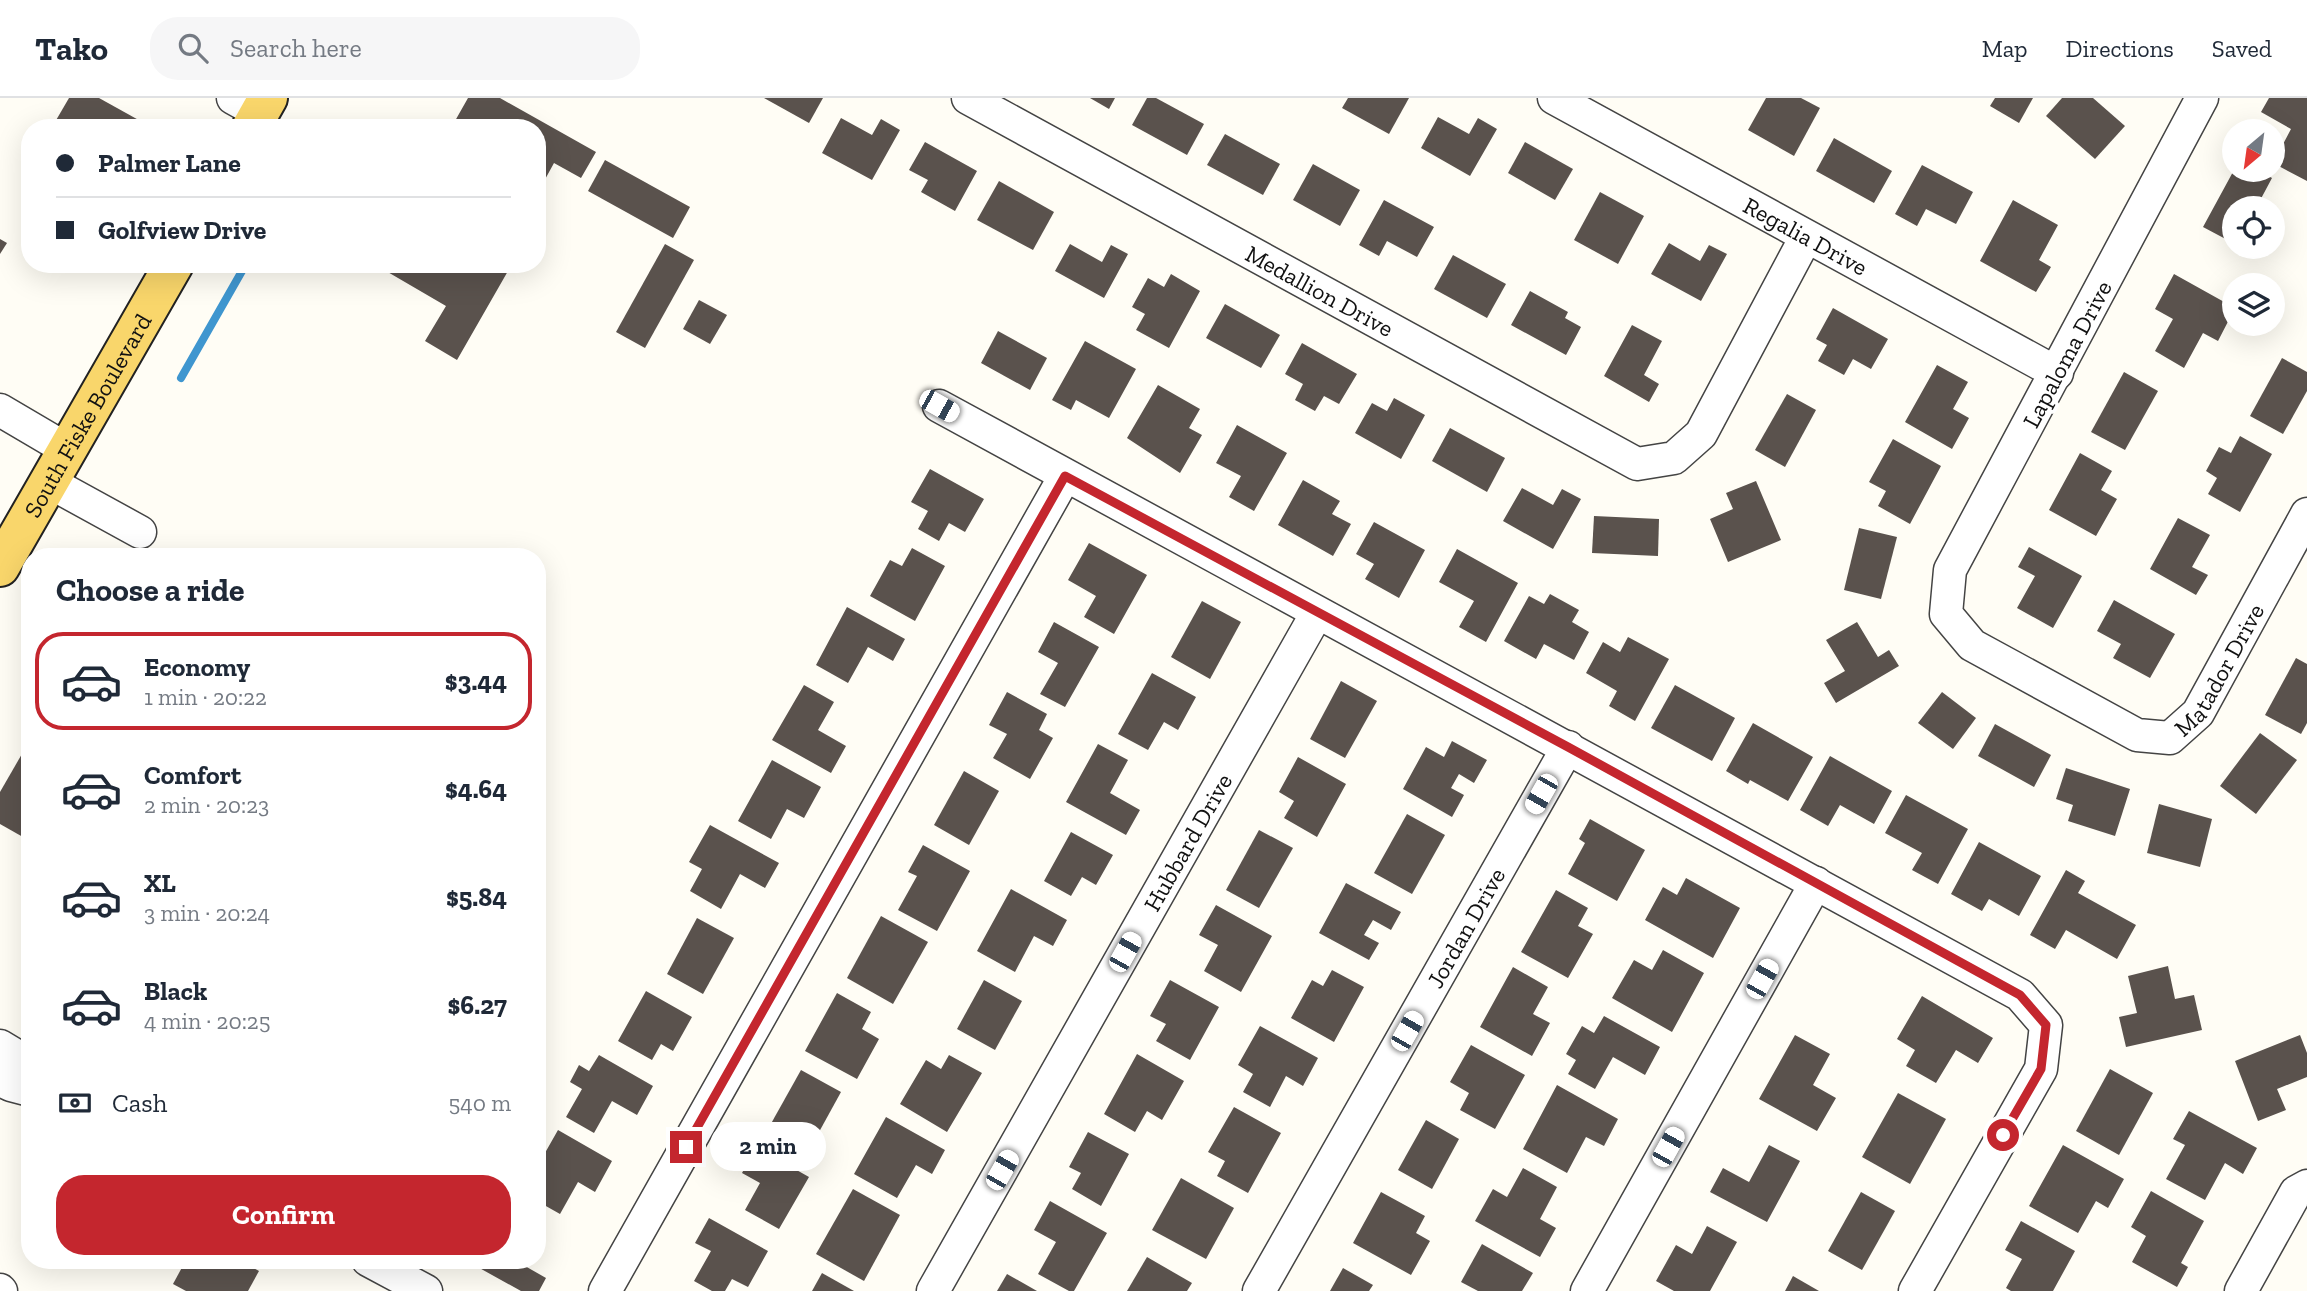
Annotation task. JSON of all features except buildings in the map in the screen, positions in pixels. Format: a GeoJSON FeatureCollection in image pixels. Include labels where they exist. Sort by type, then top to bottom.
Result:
{"type":"FeatureCollection","features":[{"type":"Feature","properties":{"kind":"main road","name":"South Fiske Boulevard"},"geometry":{"type":"LineString","coordinates":[[0,567],[169,273]]}},
{"type":"Feature","properties":{"kind":"street","name":"Medallion Drive"},"geometry":{"type":"LineString","coordinates":[[968,98],[1637,464],[1674,458],[1701,434],[1806,237]]}},
{"type":"Feature","properties":{"kind":"street","name":"Regalia Drive"},"geometry":{"type":"LineString","coordinates":[[1554,98],[2057,373]]}},
{"type":"Feature","properties":{"kind":"street","name":"Lapaloma Drive"},"geometry":{"type":"LineString","coordinates":[[1946,614],[1950,570],[2202,98]]}},
{"type":"Feature","properties":{"kind":"street"},"geometry":{"type":"LineString","coordinates":[[939,406],[2020,995],[2046,1025],[2041,1069],[1915,1291]]}},
{"type":"Feature","properties":{"kind":"street"},"geometry":{"type":"LineString","coordinates":[[0,411],[59,466],[140,532]]}},
{"type":"Feature","properties":{"kind":"street"},"geometry":{"type":"LineString","coordinates":[[605,1291],[1065,476]]}},
{"type":"Feature","properties":{"kind":"street","name":"Matador Drive"},"geometry":{"type":"LineString","coordinates":[[1946,614],[1972,645],[2137,735],[2170,738],[2198,713],[2307,514]]}},
{"type":"Feature","properties":{"kind":"street","name":"Hubbard Drive"},"geometry":{"type":"LineString","coordinates":[[933,1291],[1317,613]]}},
{"type":"Feature","properties":{"kind":"street","name":"Jordan Drive"},"geometry":{"type":"LineString","coordinates":[[1259,1291],[1568,747]]}},
{"type":"Feature","properties":{"kind":"street"},"geometry":{"type":"LineString","coordinates":[[1587,1291],[1816,883]]}},
{"type":"Feature","properties":{"kind":"street"},"geometry":{"type":"LineString","coordinates":[[0,1046],[21,1059]]}},
{"type":"Feature","properties":{"kind":"street"},"geometry":{"type":"LineString","coordinates":[[0,1080],[21,1088]]}},
{"type":"Feature","properties":{"kind":"street"},"geometry":{"type":"LineString","coordinates":[[2241,1291],[2296,1192],[2307,1186]]}},
{"type":"Feature","properties":{"kind":"street"},"geometry":{"type":"LineString","coordinates":[[385,1269],[426,1291]]}},
{"type":"Feature","properties":{"kind":"waterway"},"geometry":{"type":"LineString","coordinates":[[181,378],[241,273]]}},
{"type":"Feature","properties":{"kind":"route"},"geometry":{"type":"LineString","coordinates":[[686,1147],[1065,476],[2020,995],[2046,1025],[2041,1069],[2003,1135]]}}]}
